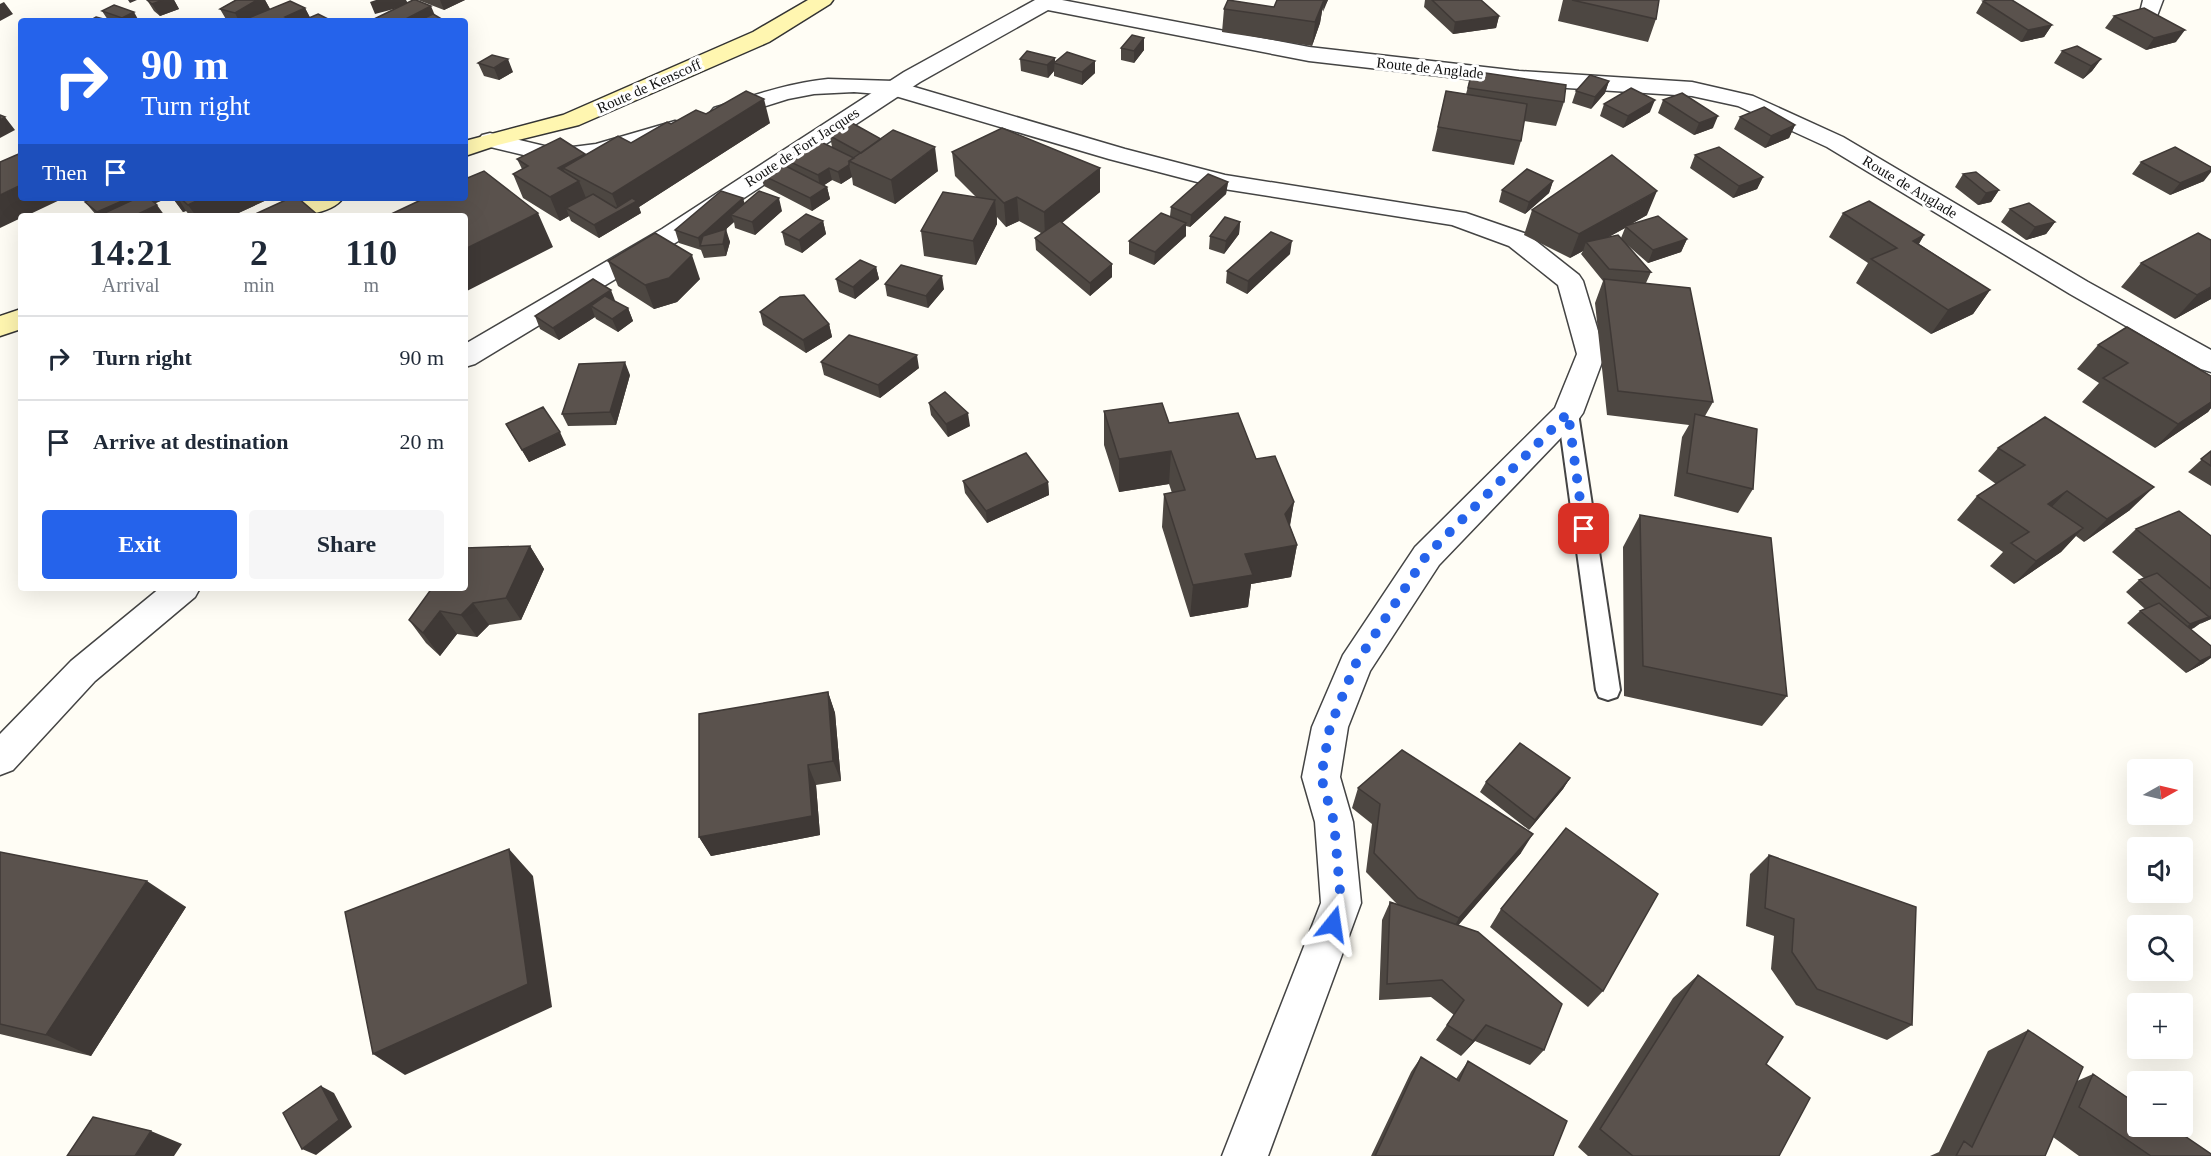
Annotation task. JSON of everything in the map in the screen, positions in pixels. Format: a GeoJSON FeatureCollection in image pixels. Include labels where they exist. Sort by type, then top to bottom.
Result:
{"type":"FeatureCollection","features":[{"type":"Feature","properties":{"kind":"main road","name":"Route de Kenscoff"},"geometry":{"type":"LineString","coordinates":[[468,148],[490,140],[571,120],[761,37],[823,0]]}},
{"type":"Feature","properties":{"kind":"main road"},"geometry":{"type":"LineString","coordinates":[[289,213],[323,201]]}},
{"type":"Feature","properties":{"kind":"main road"},"geometry":{"type":"LineString","coordinates":[[0,327],[18,319]]}},
{"type":"Feature","properties":{"kind":"street","name":"Route de Anglade"},"geometry":{"type":"LineString","coordinates":[[894,88],[1041,2],[1309,54],[1519,78],[1692,89],[1744,101],[1835,141],[2079,288],[2211,362]]}},
{"type":"Feature","properties":{"kind":"street"},"geometry":{"type":"LineString","coordinates":[[490,140],[557,156],[598,151],[788,92],[814,87],[894,88],[1117,154],[1224,182],[1457,218],[1518,240],[1570,281],[1591,354],[1568,413],[1426,556],[1355,665],[1330,727],[1321,777],[1334,822],[1341,903],[1245,1156]]}},
{"type":"Feature","properties":{"kind":"street","name":"Route de Fort Jacques"},"geometry":{"type":"LineString","coordinates":[[468,355],[698,217],[821,133],[894,88]]}},
{"type":"Feature","properties":{"kind":"street"},"geometry":{"type":"LineString","coordinates":[[0,759],[83,671],[179,591]]}},
{"type":"Feature","properties":{"kind":"lane"},"geometry":{"type":"LineString","coordinates":[[1568,413],[1608,690]]}},
{"type":"Feature","properties":{"kind":"building"},"geometry":{"type":"Polygon","coordinates":[[[147,0],[163,0],[152,4],[147,0]]]}},
{"type":"Feature","properties":{"kind":"building"},"geometry":{"type":"Polygon","coordinates":[[[236,0],[257,0],[235,13],[220,9],[236,0]]]}},
{"type":"Feature","properties":{"kind":"building"},"geometry":{"type":"Polygon","coordinates":[[[413,0],[431,6],[408,18],[376,18],[413,0]]]}},
{"type":"Feature","properties":{"kind":"building"},"geometry":{"type":"Polygon","coordinates":[[[1228,0],[1274,7],[1277,0],[1324,0],[1315,22],[1224,9],[1228,0]]]}},
{"type":"Feature","properties":{"kind":"building"},"geometry":{"type":"Polygon","coordinates":[[[1432,0],[1481,0],[1499,16],[1455,22],[1432,0]]]}},
{"type":"Feature","properties":{"kind":"building"},"geometry":{"type":"Polygon","coordinates":[[[1572,0],[1659,0],[1656,19],[1572,0]]]}},
{"type":"Feature","properties":{"kind":"building"},"geometry":{"type":"Polygon","coordinates":[[[2012,0],[2052,25],[2028,30],[1983,1],[2012,0]]]}},
{"type":"Feature","properties":{"kind":"building"},"geometry":{"type":"Polygon","coordinates":[[[290,1],[305,8],[285,17],[287,18],[248,18],[290,1]]]}},
{"type":"Feature","properties":{"kind":"building"},"geometry":{"type":"Polygon","coordinates":[[[114,5],[134,12],[122,18],[102,11],[114,5]]]}},
{"type":"Feature","properties":{"kind":"building"},"geometry":{"type":"Polygon","coordinates":[[[2144,8],[2185,30],[2154,38],[2114,16],[2144,8]]]}},
{"type":"Feature","properties":{"kind":"building"},"geometry":{"type":"Polygon","coordinates":[[[318,14],[326,18],[309,18],[318,14]]]}},
{"type":"Feature","properties":{"kind":"building"},"geometry":{"type":"Polygon","coordinates":[[[433,14],[440,18],[424,18],[433,14]]]}},
{"type":"Feature","properties":{"kind":"building"},"geometry":{"type":"Polygon","coordinates":[[[1132,35],[1144,38],[1134,51],[1121,48],[1132,35]]]}},
{"type":"Feature","properties":{"kind":"building"},"geometry":{"type":"Polygon","coordinates":[[[2077,46],[2101,59],[2091,66],[2062,51],[2077,46]]]}},
{"type":"Feature","properties":{"kind":"building"},"geometry":{"type":"Polygon","coordinates":[[[1027,51],[1055,58],[1047,65],[1020,59],[1027,51]]]}},
{"type":"Feature","properties":{"kind":"building"},"geometry":{"type":"Polygon","coordinates":[[[1067,52],[1095,61],[1082,72],[1054,63],[1067,52]]]}},
{"type":"Feature","properties":{"kind":"building"},"geometry":{"type":"Polygon","coordinates":[[[492,55],[508,59],[494,68],[478,63],[492,55]]]}},
{"type":"Feature","properties":{"kind":"building"},"geometry":{"type":"Polygon","coordinates":[[[1472,71],[1566,85],[1564,102],[1468,88],[1472,71]]]}},
{"type":"Feature","properties":{"kind":"building"},"geometry":{"type":"Polygon","coordinates":[[[1590,75],[1609,81],[1595,97],[1576,91],[1590,75]]]}},
{"type":"Feature","properties":{"kind":"building"},"geometry":{"type":"Polygon","coordinates":[[[1631,88],[1655,100],[1628,116],[1604,104],[1631,88]]]}},
{"type":"Feature","properties":{"kind":"building"},"geometry":{"type":"Polygon","coordinates":[[[746,91],[764,99],[612,194],[563,168],[618,136],[631,143],[667,122],[671,124],[696,110],[706,114],[746,91]]]}},
{"type":"Feature","properties":{"kind":"building"},"geometry":{"type":"Polygon","coordinates":[[[1446,91],[1527,104],[1521,141],[1438,127],[1446,91]]]}},
{"type":"Feature","properties":{"kind":"building"},"geometry":{"type":"Polygon","coordinates":[[[1682,93],[1718,116],[1699,123],[1663,100],[1682,93]]]}},
{"type":"Feature","properties":{"kind":"building"},"geometry":{"type":"Polygon","coordinates":[[[1764,107],[1795,125],[1771,136],[1740,117],[1764,107]]]}},
{"type":"Feature","properties":{"kind":"building"},"geometry":{"type":"Polygon","coordinates":[[[852,123],[881,139],[861,153],[830,136],[852,123]]]}},
{"type":"Feature","properties":{"kind":"building"},"geometry":{"type":"Polygon","coordinates":[[[1002,128],[1100,168],[1044,212],[1017,197],[1004,203],[952,152],[1002,128]]]}},
{"type":"Feature","properties":{"kind":"building"},"geometry":{"type":"Polygon","coordinates":[[[893,130],[935,147],[891,180],[849,161],[893,130]]]}},
{"type":"Feature","properties":{"kind":"building"},"geometry":{"type":"Polygon","coordinates":[[[560,138],[585,154],[558,168],[579,181],[550,197],[513,174],[528,166],[517,159],[560,138]]]}},
{"type":"Feature","properties":{"kind":"building"},"geometry":{"type":"Polygon","coordinates":[[[815,139],[854,158],[849,161],[849,165],[838,172],[829,168],[818,175],[784,159],[815,139]]]}},
{"type":"Feature","properties":{"kind":"building"},"geometry":{"type":"Polygon","coordinates":[[[1719,147],[1763,177],[1739,186],[1695,155],[1719,147]]]}},
{"type":"Feature","properties":{"kind":"building"},"geometry":{"type":"Polygon","coordinates":[[[2175,147],[2211,167],[2211,170],[2180,183],[2141,162],[2175,147]]]}},
{"type":"Feature","properties":{"kind":"building"},"geometry":{"type":"Polygon","coordinates":[[[18,154],[18,186],[0,195],[0,162],[18,154]]]}},
{"type":"Feature","properties":{"kind":"building"},"geometry":{"type":"Polygon","coordinates":[[[1612,155],[1657,191],[1579,234],[1532,210],[1612,155]]]}},
{"type":"Feature","properties":{"kind":"building"},"geometry":{"type":"Polygon","coordinates":[[[778,162],[827,187],[810,198],[760,174],[778,162]]]}},
{"type":"Feature","properties":{"kind":"building"},"geometry":{"type":"Polygon","coordinates":[[[1527,169],[1553,181],[1529,202],[1502,190],[1527,169]]]}},
{"type":"Feature","properties":{"kind":"building"},"geometry":{"type":"Polygon","coordinates":[[[484,171],[538,213],[468,248],[468,213],[393,213],[419,201],[468,201],[468,178],[484,171]]]}},
{"type":"Feature","properties":{"kind":"building"},"geometry":{"type":"Polygon","coordinates":[[[1976,172],[1999,190],[1986,193],[1963,174],[1976,172]]]}},
{"type":"Feature","properties":{"kind":"building"},"geometry":{"type":"Polygon","coordinates":[[[1208,174],[1228,182],[1191,215],[1171,207],[1208,174]]]}},
{"type":"Feature","properties":{"kind":"building"},"geometry":{"type":"Polygon","coordinates":[[[721,191],[743,198],[698,238],[675,230],[721,191]]]}},
{"type":"Feature","properties":{"kind":"building"},"geometry":{"type":"Polygon","coordinates":[[[759,191],[779,198],[752,222],[731,215],[759,191]]]}},
{"type":"Feature","properties":{"kind":"building"},"geometry":{"type":"Polygon","coordinates":[[[943,192],[995,200],[973,241],[921,231],[943,192]]]}},
{"type":"Feature","properties":{"kind":"building"},"geometry":{"type":"Polygon","coordinates":[[[593,194],[616,208],[632,198],[637,201],[594,225],[566,208],[593,194]]]}},
{"type":"Feature","properties":{"kind":"building"},"geometry":{"type":"Polygon","coordinates":[[[87,201],[122,201],[97,212],[85,202],[87,201]]]}},
{"type":"Feature","properties":{"kind":"building"},"geometry":{"type":"Polygon","coordinates":[[[130,201],[152,201],[157,205],[140,213],[104,213],[130,201]]]}},
{"type":"Feature","properties":{"kind":"building"},"geometry":{"type":"Polygon","coordinates":[[[183,201],[197,201],[188,205],[183,201]]]}},
{"type":"Feature","properties":{"kind":"building"},"geometry":{"type":"Polygon","coordinates":[[[284,201],[302,201],[316,213],[258,213],[284,201]]]}},
{"type":"Feature","properties":{"kind":"building"},"geometry":{"type":"Polygon","coordinates":[[[1869,201],[1924,235],[1913,241],[1990,290],[1948,310],[1871,259],[1897,248],[1843,213],[1869,201]]]}},
{"type":"Feature","properties":{"kind":"building"},"geometry":{"type":"Polygon","coordinates":[[[2029,203],[2055,222],[2035,227],[2010,209],[2029,203]]]}},
{"type":"Feature","properties":{"kind":"building"},"geometry":{"type":"Polygon","coordinates":[[[1161,213],[1186,223],[1155,252],[1129,241],[1161,213]]]}},
{"type":"Feature","properties":{"kind":"building"},"geometry":{"type":"Polygon","coordinates":[[[806,214],[823,221],[799,240],[782,232],[806,214]]]}},
{"type":"Feature","properties":{"kind":"building"},"geometry":{"type":"Polygon","coordinates":[[[1658,216],[1687,239],[1653,250],[1625,226],[1658,216]]]}},
{"type":"Feature","properties":{"kind":"building"},"geometry":{"type":"Polygon","coordinates":[[[1225,217],[1240,222],[1226,241],[1210,236],[1225,217]]]}},
{"type":"Feature","properties":{"kind":"building"},"geometry":{"type":"Polygon","coordinates":[[[1060,221],[1112,264],[1090,283],[1035,238],[1060,221]]]}},
{"type":"Feature","properties":{"kind":"building"},"geometry":{"type":"Polygon","coordinates":[[[726,229],[723,244],[700,246],[703,236],[726,229]]]}},
{"type":"Feature","properties":{"kind":"building"},"geometry":{"type":"Polygon","coordinates":[[[1271,232],[1292,241],[1248,281],[1227,271],[1271,232]]]}},
{"type":"Feature","properties":{"kind":"building"},"geometry":{"type":"Polygon","coordinates":[[[655,233],[692,255],[669,278],[645,285],[608,261],[655,233]]]}},
{"type":"Feature","properties":{"kind":"building"},"geometry":{"type":"Polygon","coordinates":[[[2198,233],[2211,240],[2211,287],[2197,295],[2141,263],[2198,233]]]}},
{"type":"Feature","properties":{"kind":"building"},"geometry":{"type":"Polygon","coordinates":[[[1618,235],[1651,272],[1609,269],[1586,242],[1618,235]]]}},
{"type":"Feature","properties":{"kind":"building"},"geometry":{"type":"Polygon","coordinates":[[[860,260],[876,267],[853,287],[836,279],[860,260]]]}},
{"type":"Feature","properties":{"kind":"building"},"geometry":{"type":"Polygon","coordinates":[[[901,265],[942,276],[926,296],[885,284],[901,265]]]}},
{"type":"Feature","properties":{"kind":"building"},"geometry":{"type":"Polygon","coordinates":[[[593,279],[611,290],[553,328],[535,316],[593,279]]]}},
{"type":"Feature","properties":{"kind":"building"},"geometry":{"type":"Polygon","coordinates":[[[1604,279],[1690,288],[1713,402],[1618,391],[1604,279]]]}},
{"type":"Feature","properties":{"kind":"building"},"geometry":{"type":"Polygon","coordinates":[[[804,295],[829,324],[803,340],[760,312],[780,297],[804,295]]]}},
{"type":"Feature","properties":{"kind":"building"},"geometry":{"type":"Polygon","coordinates":[[[605,296],[628,308],[612,319],[591,306],[605,296]]]}},
{"type":"Feature","properties":{"kind":"building"},"geometry":{"type":"Polygon","coordinates":[[[2127,327],[2211,376],[2211,402],[2178,424],[2103,378],[2128,363],[2098,345],[2127,327]]]}},
{"type":"Feature","properties":{"kind":"building"},"geometry":{"type":"Polygon","coordinates":[[[849,335],[917,355],[878,385],[821,362],[849,335]]]}},
{"type":"Feature","properties":{"kind":"building"},"geometry":{"type":"Polygon","coordinates":[[[625,362],[610,412],[562,414],[579,364],[625,362]]]}},
{"type":"Feature","properties":{"kind":"building"},"geometry":{"type":"Polygon","coordinates":[[[945,392],[968,413],[946,424],[929,403],[945,392]]]}},
{"type":"Feature","properties":{"kind":"building"},"geometry":{"type":"Polygon","coordinates":[[[1162,403],[1169,423],[1238,413],[1256,459],[1275,456],[1294,502],[1285,514],[1297,545],[1245,554],[1253,575],[1193,585],[1164,494],[1185,490],[1171,451],[1119,459],[1104,411],[1162,403]]]}},
{"type":"Feature","properties":{"kind":"building"},"geometry":{"type":"Polygon","coordinates":[[[543,407],[560,432],[522,450],[506,424],[543,407]]]}},
{"type":"Feature","properties":{"kind":"building"},"geometry":{"type":"Polygon","coordinates":[[[1695,414],[1757,429],[1753,489],[1687,473],[1695,414]]]}},
{"type":"Feature","properties":{"kind":"building"},"geometry":{"type":"Polygon","coordinates":[[[2045,417],[2154,487],[2107,519],[2067,491],[2048,504],[2083,528],[2036,561],[2011,543],[2029,532],[1977,496],[2025,465],[1998,448],[2045,417]]]}},
{"type":"Feature","properties":{"kind":"building"},"geometry":{"type":"Polygon","coordinates":[[[2211,451],[2211,466],[2201,459],[2211,451]]]}},
{"type":"Feature","properties":{"kind":"building"},"geometry":{"type":"Polygon","coordinates":[[[1026,453],[1048,482],[986,511],[963,481],[1026,453]]]}},
{"type":"Feature","properties":{"kind":"building"},"geometry":{"type":"Polygon","coordinates":[[[2179,511],[2211,536],[2211,589],[2136,529],[2179,511]]]}},
{"type":"Feature","properties":{"kind":"building"},"geometry":{"type":"Polygon","coordinates":[[[1640,515],[1771,538],[1787,696],[1643,666],[1640,515]]]}},
{"type":"Feature","properties":{"kind":"building"},"geometry":{"type":"Polygon","coordinates":[[[530,546],[506,598],[473,603],[461,615],[440,611],[423,633],[409,620],[430,591],[468,591],[468,548],[530,546]]]}},
{"type":"Feature","properties":{"kind":"building"},"geometry":{"type":"Polygon","coordinates":[[[2157,573],[2209,617],[2190,624],[2139,580],[2157,573]]]}},
{"type":"Feature","properties":{"kind":"building"},"geometry":{"type":"Polygon","coordinates":[[[2159,603],[2211,646],[2211,656],[2200,661],[2140,611],[2159,603]]]}},
{"type":"Feature","properties":{"kind":"building"},"geometry":{"type":"Polygon","coordinates":[[[828,692],[833,761],[808,765],[812,816],[699,837],[699,714],[828,692]]]}},
{"type":"Feature","properties":{"kind":"building"},"geometry":{"type":"Polygon","coordinates":[[[1520,743],[1570,778],[1535,820],[1486,782],[1520,743]]]}},
{"type":"Feature","properties":{"kind":"building"},"geometry":{"type":"Polygon","coordinates":[[[1402,750],[1533,834],[1459,918],[1418,898],[1374,853],[1380,804],[1358,788],[1402,750]]]}},
{"type":"Feature","properties":{"kind":"building"},"geometry":{"type":"Polygon","coordinates":[[[1566,828],[1658,894],[1603,991],[1501,909],[1566,828]]]}},
{"type":"Feature","properties":{"kind":"building"},"geometry":{"type":"Polygon","coordinates":[[[509,849],[528,984],[373,1054],[345,912],[509,849]]]}},
{"type":"Feature","properties":{"kind":"building"},"geometry":{"type":"Polygon","coordinates":[[[0,852],[147,881],[46,1035],[0,1024],[0,852]]]}},
{"type":"Feature","properties":{"kind":"building"},"geometry":{"type":"Polygon","coordinates":[[[1769,855],[1916,907],[1912,1025],[1817,989],[1792,952],[1794,919],[1765,908],[1769,855]]]}},
{"type":"Feature","properties":{"kind":"building"},"geometry":{"type":"Polygon","coordinates":[[[1390,902],[1478,932],[1562,1004],[1544,1050],[1486,1025],[1473,1041],[1447,1025],[1464,1000],[1442,980],[1387,984],[1390,902]]]}},
{"type":"Feature","properties":{"kind":"building"},"geometry":{"type":"Polygon","coordinates":[[[1698,975],[1783,1037],[1766,1064],[1810,1098],[1779,1156],[1633,1156],[1600,1129],[1698,975]]]}},
{"type":"Feature","properties":{"kind":"building"},"geometry":{"type":"Polygon","coordinates":[[[2028,1030],[2083,1067],[2045,1156],[1956,1156],[1964,1141],[1972,1147],[2028,1030]]]}},
{"type":"Feature","properties":{"kind":"building"},"geometry":{"type":"Polygon","coordinates":[[[1421,1057],[1459,1081],[1468,1061],[1567,1121],[1553,1156],[1375,1156],[1421,1057]]]}},
{"type":"Feature","properties":{"kind":"building"},"geometry":{"type":"Polygon","coordinates":[[[2093,1074],[2127,1097],[2127,1137],[2186,1137],[2211,1156],[2151,1156],[2079,1107],[2093,1074]]]}},
{"type":"Feature","properties":{"kind":"building"},"geometry":{"type":"Polygon","coordinates":[[[321,1086],[339,1120],[302,1149],[283,1113],[321,1086]]]}},
{"type":"Feature","properties":{"kind":"building"},"geometry":{"type":"Polygon","coordinates":[[[93,1117],[151,1131],[135,1156],[67,1156],[93,1117]]]}},
{"type":"Feature","properties":{"kind":"route"},"geometry":{"type":"LineString","coordinates":[[1333,924],[1341,903],[1334,822],[1321,777],[1330,727],[1355,665],[1426,556],[1568,413],[1584,529]]}}]}
